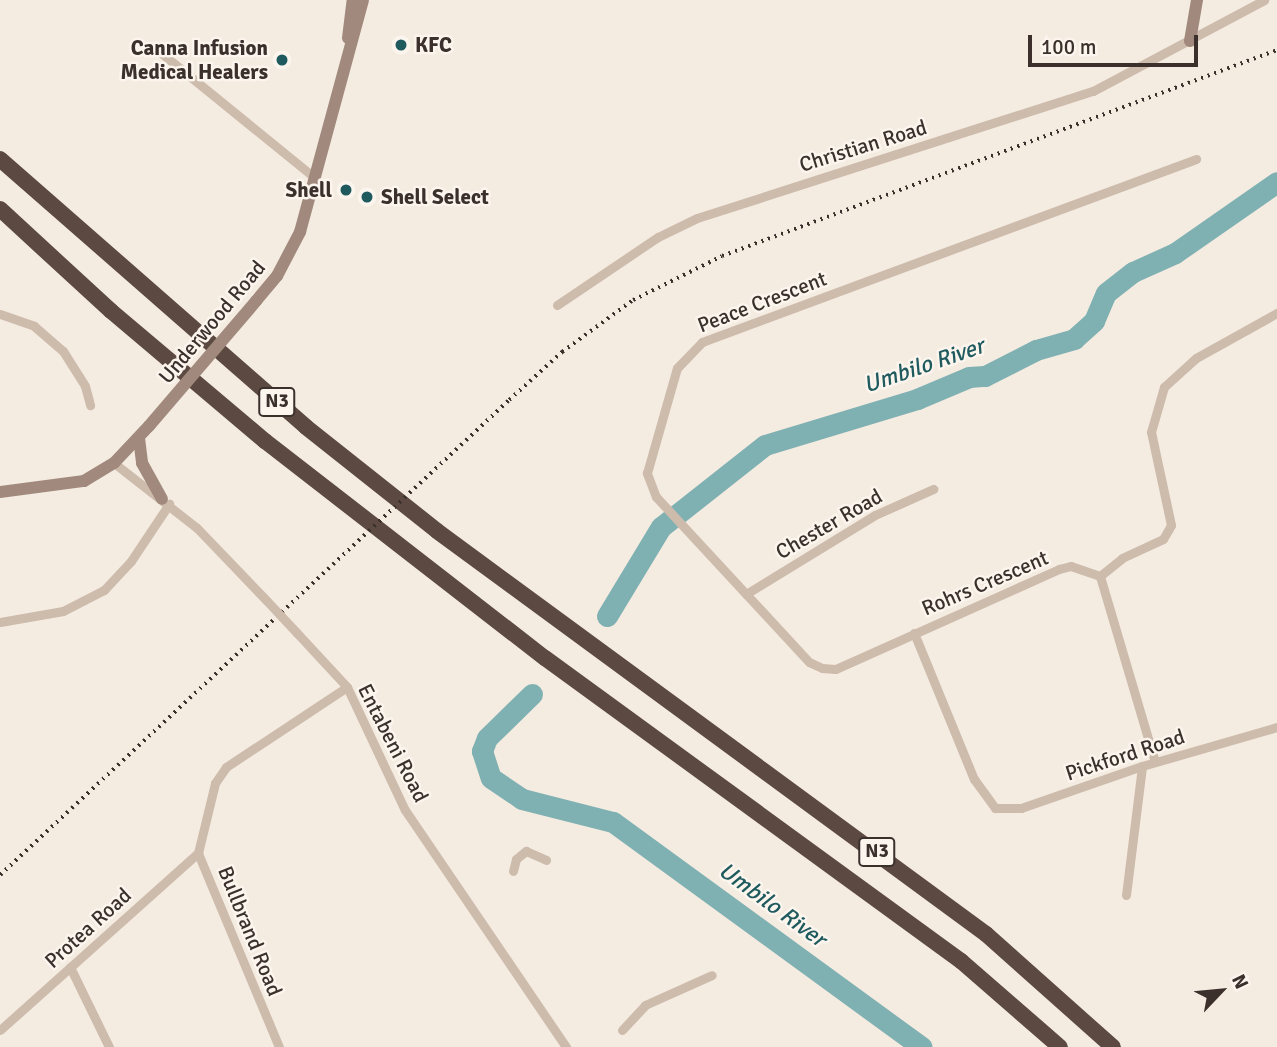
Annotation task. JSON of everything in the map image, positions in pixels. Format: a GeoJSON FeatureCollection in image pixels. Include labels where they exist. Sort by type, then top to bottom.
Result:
{"type":"FeatureCollection","features":[{"type":"Feature","properties":{"kind":"highway","name":"N3"},"geometry":{"type":"LineString","coordinates":[[0,159],[306,427],[568,628],[986,934],[1114,1047]]}},
{"type":"Feature","properties":{"kind":"highway","name":"N3"},"geometry":{"type":"LineString","coordinates":[[0,209],[111,311],[265,441],[545,658],[918,929],[1060,1047]]}},
{"type":"Feature","properties":{"kind":"main road","name":"Underwood Road"},"geometry":{"type":"LineString","coordinates":[[343,73],[353,0]]}},
{"type":"Feature","properties":{"kind":"main road","name":"Underwood Road"},"geometry":{"type":"LineString","coordinates":[[0,492],[68,486],[114,463],[139,438],[256,301],[293,251],[363,0]]}},
{"type":"Feature","properties":{"kind":"main road"},"geometry":{"type":"LineString","coordinates":[[361,13],[376,0]]}},
{"type":"Feature","properties":{"kind":"main road"},"geometry":{"type":"LineString","coordinates":[[1190,41],[1197,0]]}},
{"type":"Feature","properties":{"kind":"main road"},"geometry":{"type":"LineString","coordinates":[[139,438],[142,463],[165,502]]}},
{"type":"Feature","properties":{"kind":"street","name":"Christian Road"},"geometry":{"type":"LineString","coordinates":[[557,305],[658,237],[697,218],[1067,101],[1128,75],[1264,0]]}},
{"type":"Feature","properties":{"kind":"street"},"geometry":{"type":"LineString","coordinates":[[160,52],[314,177]]}},
{"type":"Feature","properties":{"kind":"street","name":"Peace Crescent"},"geometry":{"type":"LineString","coordinates":[[914,633],[835,669],[822,668],[808,662],[656,497],[648,483],[648,466],[677,368],[702,342],[1196,159]]}},
{"type":"Feature","properties":{"kind":"street"},"geometry":{"type":"LineString","coordinates":[[1155,762],[1100,576],[1122,558],[1163,539],[1171,525],[1151,432],[1164,387],[1196,358],[1277,313]]}},
{"type":"Feature","properties":{"kind":"street"},"geometry":{"type":"LineString","coordinates":[[0,314],[34,326],[63,351],[85,386],[90,405]]}},
{"type":"Feature","properties":{"kind":"street","name":"Entabeni Road"},"geometry":{"type":"LineString","coordinates":[[114,463],[165,502],[267,601],[347,687],[405,810],[566,1047]]}},
{"type":"Feature","properties":{"kind":"street","name":"Chester Road"},"geometry":{"type":"LineString","coordinates":[[746,594],[875,514],[933,489]]}},
{"type":"Feature","properties":{"kind":"street"},"geometry":{"type":"LineString","coordinates":[[0,622],[63,611],[104,590],[131,561],[165,502]]}},
{"type":"Feature","properties":{"kind":"street","name":"Rohrs Crescent"},"geometry":{"type":"LineString","coordinates":[[986,801],[914,633],[1059,569],[1071,566],[1100,576]]}},
{"type":"Feature","properties":{"kind":"street","name":"Bullbrand Road"},"geometry":{"type":"LineString","coordinates":[[279,1047],[198,853],[212,792],[226,767],[347,687]]}},
{"type":"Feature","properties":{"kind":"street","name":"Pickford Road"},"geometry":{"type":"LineString","coordinates":[[986,801],[995,808],[1021,808],[1142,766],[1277,727]]}},
{"type":"Feature","properties":{"kind":"street"},"geometry":{"type":"LineString","coordinates":[[1126,895],[1142,766]]}},
{"type":"Feature","properties":{"kind":"street"},"geometry":{"type":"LineString","coordinates":[[513,871],[516,859],[526,850],[546,860]]}},
{"type":"Feature","properties":{"kind":"street","name":"Protea Road"},"geometry":{"type":"LineString","coordinates":[[0,1030],[198,853]]}},
{"type":"Feature","properties":{"kind":"street"},"geometry":{"type":"LineString","coordinates":[[70,967],[109,1047]]}},
{"type":"Feature","properties":{"kind":"street"},"geometry":{"type":"LineString","coordinates":[[622,1030],[645,1005],[712,975]]}},
{"type":"Feature","properties":{"kind":"waterway","name":"Umbilo River"},"geometry":{"type":"LineString","coordinates":[[607,616],[661,527],[765,445],[917,399],[969,377],[985,376],[1036,350],[1074,339],[1094,321],[1106,293],[1133,272],[1175,253],[1277,182]]}},
{"type":"Feature","properties":{"kind":"waterway","name":"Umbilo River"},"geometry":{"type":"LineString","coordinates":[[532,694],[487,738],[482,751],[491,778],[522,799],[613,822],[922,1047]]}},
{"type":"Feature","properties":{"kind":"railway"},"geometry":{"type":"LineString","coordinates":[[0,875],[509,400],[562,352],[633,300],[722,256],[1277,50]]}},
{"type":"Feature","properties":{"kind":"place","name":"KFC"},"geometry":{"type":"Point","coordinates":[401,45]}},
{"type":"Feature","properties":{"kind":"place","name":"Canna Infusion Medical Healers"},"geometry":{"type":"Point","coordinates":[282,60]}},
{"type":"Feature","properties":{"kind":"place","name":"Shell"},"geometry":{"type":"Point","coordinates":[346,190]}},
{"type":"Feature","properties":{"kind":"place","name":"Shell Select"},"geometry":{"type":"Point","coordinates":[367,197]}}]}
